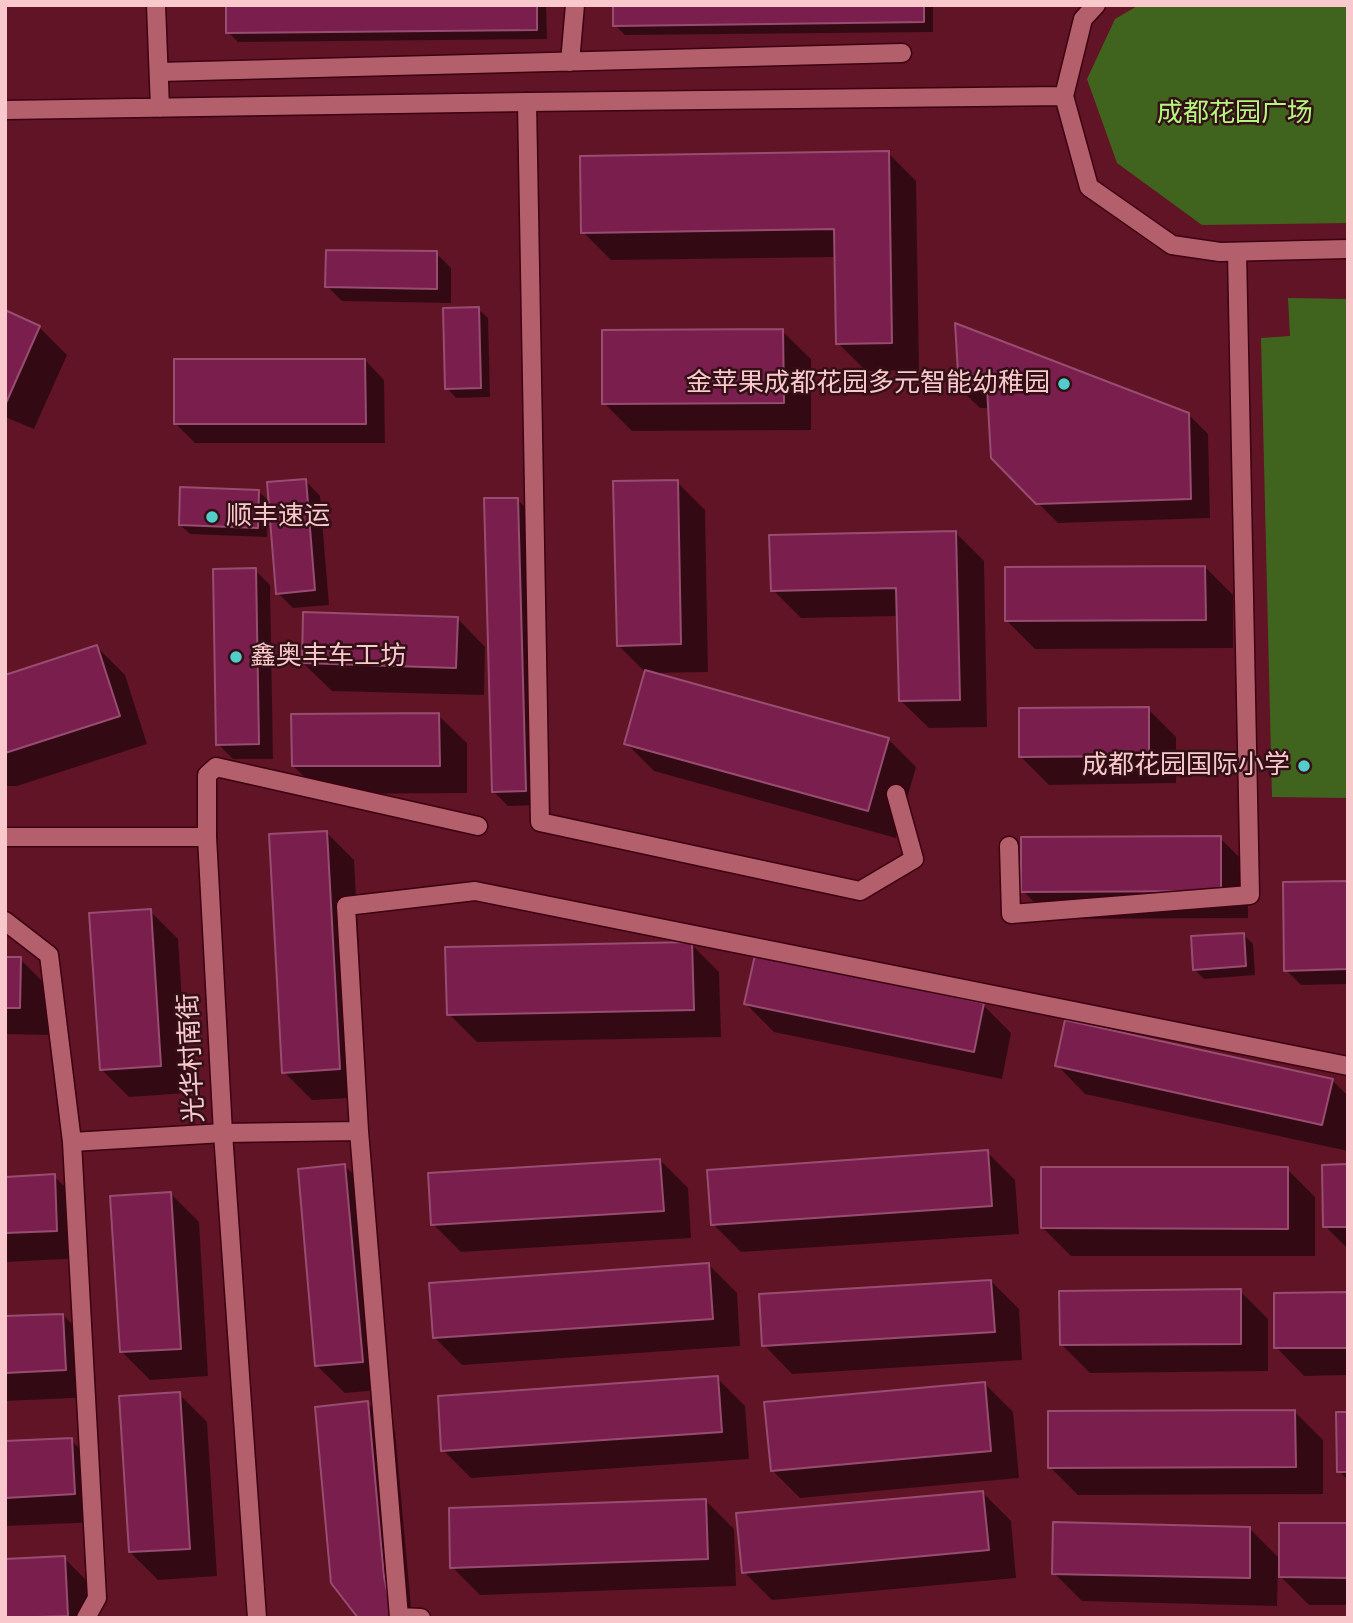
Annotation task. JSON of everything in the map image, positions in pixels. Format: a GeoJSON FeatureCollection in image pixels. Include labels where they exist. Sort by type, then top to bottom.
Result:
{"type":"FeatureCollection","features":[{"type":"Feature","properties":{"kind":"street"},"geometry":{"type":"LineString","coordinates":[[156,5],[160,108]]}},
{"type":"Feature","properties":{"kind":"street"},"geometry":{"type":"LineString","coordinates":[[570,62],[575,5]]}},
{"type":"Feature","properties":{"kind":"street"},"geometry":{"type":"LineString","coordinates":[[1096,5],[1083,19],[1064,96],[1089,187],[1172,245],[1220,252],[1348,249]]}},
{"type":"Feature","properties":{"kind":"street"},"geometry":{"type":"LineString","coordinates":[[159,72],[902,53]]}},
{"type":"Feature","properties":{"kind":"street"},"geometry":{"type":"LineString","coordinates":[[5,110],[1064,96]]}},
{"type":"Feature","properties":{"kind":"street"},"geometry":{"type":"LineString","coordinates":[[527,102],[540,822],[860,891],[914,859],[896,794]]}},
{"type":"Feature","properties":{"kind":"street"},"geometry":{"type":"LineString","coordinates":[[1009,846],[1011,914],[1250,895],[1237,252]]}},
{"type":"Feature","properties":{"kind":"street","name":"光华村南街"},"geometry":{"type":"LineString","coordinates":[[257,1618],[223,1133],[206,775],[216,766],[478,826]]}},
{"type":"Feature","properties":{"kind":"street"},"geometry":{"type":"LineString","coordinates":[[5,837],[207,836]]}},
{"type":"Feature","properties":{"kind":"street"},"geometry":{"type":"LineString","coordinates":[[421,1618],[399,1617],[359,1131],[346,906],[475,891],[1348,1066]]}},
{"type":"Feature","properties":{"kind":"street"},"geometry":{"type":"LineString","coordinates":[[5,921],[49,955],[72,1142],[97,1598],[86,1618]]}},
{"type":"Feature","properties":{"kind":"street"},"geometry":{"type":"LineString","coordinates":[[72,1142],[223,1133],[359,1131]]}},
{"type":"Feature","properties":{"kind":"green space","name":"成都花园广场"},"geometry":{"type":"Polygon","coordinates":[[[1139,5],[1348,5],[1348,223],[1202,225],[1117,163],[1087,79],[1115,19],[1139,5]]]}},
{"type":"Feature","properties":{"kind":"green space","name":"成都花园国际小学"},"geometry":{"type":"Polygon","coordinates":[[[1288,298],[1348,299],[1348,798],[1272,797],[1261,338],[1290,336],[1288,298]]]}},
{"type":"Feature","properties":{"kind":"building"},"geometry":{"type":"Polygon","coordinates":[[[226,5],[537,5],[537,30],[226,33],[226,5]]]}},
{"type":"Feature","properties":{"kind":"building"},"geometry":{"type":"Polygon","coordinates":[[[613,5],[924,5],[924,22],[613,26],[613,5]]]}},
{"type":"Feature","properties":{"kind":"building"},"geometry":{"type":"Polygon","coordinates":[[[889,151],[892,343],[836,344],[834,229],[581,233],[580,156],[889,151]]]}},
{"type":"Feature","properties":{"kind":"building"},"geometry":{"type":"Polygon","coordinates":[[[326,250],[437,251],[437,289],[325,287],[326,250]]]}},
{"type":"Feature","properties":{"kind":"building"},"geometry":{"type":"Polygon","coordinates":[[[479,307],[481,388],[445,389],[443,308],[479,307]]]}},
{"type":"Feature","properties":{"kind":"building"},"geometry":{"type":"Polygon","coordinates":[[[5,310],[40,326],[6,403],[5,402],[5,310]]]}},
{"type":"Feature","properties":{"kind":"building"},"geometry":{"type":"Polygon","coordinates":[[[955,323],[1189,413],[1191,499],[1036,504],[991,458],[987,388],[959,389],[955,323]]]}},
{"type":"Feature","properties":{"kind":"building"},"geometry":{"type":"Polygon","coordinates":[[[783,329],[784,403],[602,404],[602,330],[783,329]]]}},
{"type":"Feature","properties":{"kind":"building"},"geometry":{"type":"Polygon","coordinates":[[[174,359],[365,359],[366,424],[174,424],[174,359]]]}},
{"type":"Feature","properties":{"kind":"building"},"geometry":{"type":"Polygon","coordinates":[[[306,479],[315,590],[276,594],[267,482],[306,479]]]}},
{"type":"Feature","properties":{"kind":"building"},"geometry":{"type":"Polygon","coordinates":[[[678,480],[681,644],[617,646],[613,481],[678,480]]]}},
{"type":"Feature","properties":{"kind":"building"},"geometry":{"type":"Polygon","coordinates":[[[180,487],[259,490],[258,528],[179,525],[180,487]]]}},
{"type":"Feature","properties":{"kind":"building"},"geometry":{"type":"Polygon","coordinates":[[[484,498],[518,498],[526,791],[492,792],[484,498]]]}},
{"type":"Feature","properties":{"kind":"building"},"geometry":{"type":"Polygon","coordinates":[[[956,531],[960,700],[899,701],[896,588],[771,591],[769,535],[956,531]]]}},
{"type":"Feature","properties":{"kind":"building"},"geometry":{"type":"Polygon","coordinates":[[[1205,566],[1206,620],[1005,621],[1005,567],[1205,566]]]}},
{"type":"Feature","properties":{"kind":"building","name":"鑫奥丰车工坊"},"geometry":{"type":"Polygon","coordinates":[[[256,568],[259,744],[216,745],[213,569],[256,568]]]}},
{"type":"Feature","properties":{"kind":"building"},"geometry":{"type":"Polygon","coordinates":[[[303,612],[458,617],[456,668],[302,663],[303,612]]]}},
{"type":"Feature","properties":{"kind":"building"},"geometry":{"type":"Polygon","coordinates":[[[97,645],[120,716],[5,753],[5,675],[97,645]]]}},
{"type":"Feature","properties":{"kind":"building"},"geometry":{"type":"Polygon","coordinates":[[[645,670],[889,738],[868,811],[624,744],[645,670]]]}},
{"type":"Feature","properties":{"kind":"building"},"geometry":{"type":"Polygon","coordinates":[[[1149,707],[1149,756],[1019,757],[1019,708],[1149,707]]]}},
{"type":"Feature","properties":{"kind":"building"},"geometry":{"type":"Polygon","coordinates":[[[439,713],[440,766],[292,766],[291,714],[439,713]]]}},
{"type":"Feature","properties":{"kind":"building"},"geometry":{"type":"Polygon","coordinates":[[[327,831],[340,1069],[282,1073],[269,834],[327,831]]]}},
{"type":"Feature","properties":{"kind":"building"},"geometry":{"type":"Polygon","coordinates":[[[1221,836],[1221,891],[1021,892],[1021,837],[1221,836]]]}},
{"type":"Feature","properties":{"kind":"building"},"geometry":{"type":"Polygon","coordinates":[[[1348,881],[1348,969],[1284,971],[1283,882],[1348,881]]]}},
{"type":"Feature","properties":{"kind":"building"},"geometry":{"type":"Polygon","coordinates":[[[151,909],[161,1066],[100,1070],[89,913],[151,909]]]}},
{"type":"Feature","properties":{"kind":"building"},"geometry":{"type":"Polygon","coordinates":[[[1244,933],[1246,966],[1193,970],[1191,936],[1244,933]]]}},
{"type":"Feature","properties":{"kind":"building"},"geometry":{"type":"Polygon","coordinates":[[[692,942],[694,1010],[447,1015],[445,947],[692,942]]]}},
{"type":"Feature","properties":{"kind":"building"},"geometry":{"type":"Polygon","coordinates":[[[755,955],[984,1003],[974,1052],[744,1004],[755,955]]]}},
{"type":"Feature","properties":{"kind":"building"},"geometry":{"type":"Polygon","coordinates":[[[5,957],[21,957],[20,1008],[5,1008],[5,957]]]}},
{"type":"Feature","properties":{"kind":"building"},"geometry":{"type":"Polygon","coordinates":[[[1065,1020],[1333,1079],[1322,1125],[1055,1066],[1065,1020]]]}},
{"type":"Feature","properties":{"kind":"building"},"geometry":{"type":"Polygon","coordinates":[[[988,1150],[992,1206],[711,1225],[707,1170],[988,1150]]]}},
{"type":"Feature","properties":{"kind":"building"},"geometry":{"type":"Polygon","coordinates":[[[660,1159],[664,1211],[431,1225],[428,1173],[660,1159]]]}},
{"type":"Feature","properties":{"kind":"building"},"geometry":{"type":"Polygon","coordinates":[[[345,1164],[363,1362],[315,1366],[298,1169],[345,1164]]]}},
{"type":"Feature","properties":{"kind":"building"},"geometry":{"type":"Polygon","coordinates":[[[1348,1164],[1348,1227],[1323,1227],[1322,1165],[1348,1164]]]}},
{"type":"Feature","properties":{"kind":"building"},"geometry":{"type":"Polygon","coordinates":[[[1041,1167],[1288,1167],[1288,1229],[1041,1228],[1041,1167]]]}},
{"type":"Feature","properties":{"kind":"building"},"geometry":{"type":"Polygon","coordinates":[[[55,1174],[57,1231],[5,1233],[5,1177],[55,1174]]]}},
{"type":"Feature","properties":{"kind":"building"},"geometry":{"type":"Polygon","coordinates":[[[171,1192],[181,1349],[120,1352],[110,1196],[171,1192]]]}},
{"type":"Feature","properties":{"kind":"building"},"geometry":{"type":"Polygon","coordinates":[[[709,1263],[713,1319],[433,1338],[429,1283],[709,1263]]]}},
{"type":"Feature","properties":{"kind":"building"},"geometry":{"type":"Polygon","coordinates":[[[991,1280],[995,1332],[762,1346],[759,1294],[991,1280]]]}},
{"type":"Feature","properties":{"kind":"building"},"geometry":{"type":"Polygon","coordinates":[[[1241,1289],[1241,1344],[1060,1345],[1059,1291],[1241,1289]]]}},
{"type":"Feature","properties":{"kind":"building"},"geometry":{"type":"Polygon","coordinates":[[[1348,1292],[1348,1348],[1274,1348],[1274,1293],[1348,1292]]]}},
{"type":"Feature","properties":{"kind":"building"},"geometry":{"type":"Polygon","coordinates":[[[63,1314],[66,1370],[5,1373],[5,1316],[63,1314]]]}},
{"type":"Feature","properties":{"kind":"building"},"geometry":{"type":"Polygon","coordinates":[[[718,1376],[722,1432],[441,1451],[438,1396],[718,1376]]]}},
{"type":"Feature","properties":{"kind":"building"},"geometry":{"type":"Polygon","coordinates":[[[985,1382],[991,1451],[771,1471],[764,1402],[985,1382]]]}},
{"type":"Feature","properties":{"kind":"building"},"geometry":{"type":"Polygon","coordinates":[[[180,1392],[190,1549],[129,1552],[119,1396],[180,1392]]]}},
{"type":"Feature","properties":{"kind":"building"},"geometry":{"type":"Polygon","coordinates":[[[368,1401],[384,1577],[393,1618],[358,1618],[331,1583],[315,1407],[368,1401]]]}},
{"type":"Feature","properties":{"kind":"building"},"geometry":{"type":"Polygon","coordinates":[[[1295,1410],[1296,1467],[1048,1468],[1048,1411],[1295,1410]]]}},
{"type":"Feature","properties":{"kind":"building"},"geometry":{"type":"Polygon","coordinates":[[[1336,1412],[1348,1412],[1348,1472],[1337,1472],[1336,1412]]]}},
{"type":"Feature","properties":{"kind":"building"},"geometry":{"type":"Polygon","coordinates":[[[72,1438],[75,1494],[5,1498],[5,1441],[72,1438]]]}},
{"type":"Feature","properties":{"kind":"building"},"geometry":{"type":"Polygon","coordinates":[[[983,1491],[989,1550],[742,1573],[736,1513],[983,1491]]]}},
{"type":"Feature","properties":{"kind":"building"},"geometry":{"type":"Polygon","coordinates":[[[706,1499],[708,1559],[450,1568],[449,1508],[706,1499]]]}},
{"type":"Feature","properties":{"kind":"building"},"geometry":{"type":"Polygon","coordinates":[[[1053,1522],[1250,1527],[1250,1578],[1052,1574],[1053,1522]]]}},
{"type":"Feature","properties":{"kind":"building"},"geometry":{"type":"Polygon","coordinates":[[[1279,1523],[1348,1523],[1348,1578],[1279,1577],[1279,1523]]]}},
{"type":"Feature","properties":{"kind":"building"},"geometry":{"type":"Polygon","coordinates":[[[65,1556],[68,1616],[5,1618],[5,1559],[65,1556]]]}},
{"type":"Feature","properties":{"kind":"place","name":"金苹果成都花园多元智能幼稚园"},"geometry":{"type":"Point","coordinates":[1064,384]}},
{"type":"Feature","properties":{"kind":"place","name":"顺丰速运"},"geometry":{"type":"Point","coordinates":[212,517]}},
{"type":"Feature","properties":{"kind":"place","name":"鑫奥丰车工坊"},"geometry":{"type":"Point","coordinates":[236,657]}},
{"type":"Feature","properties":{"kind":"place","name":"成都花园国际小学"},"geometry":{"type":"Point","coordinates":[1304,766]}}]}
